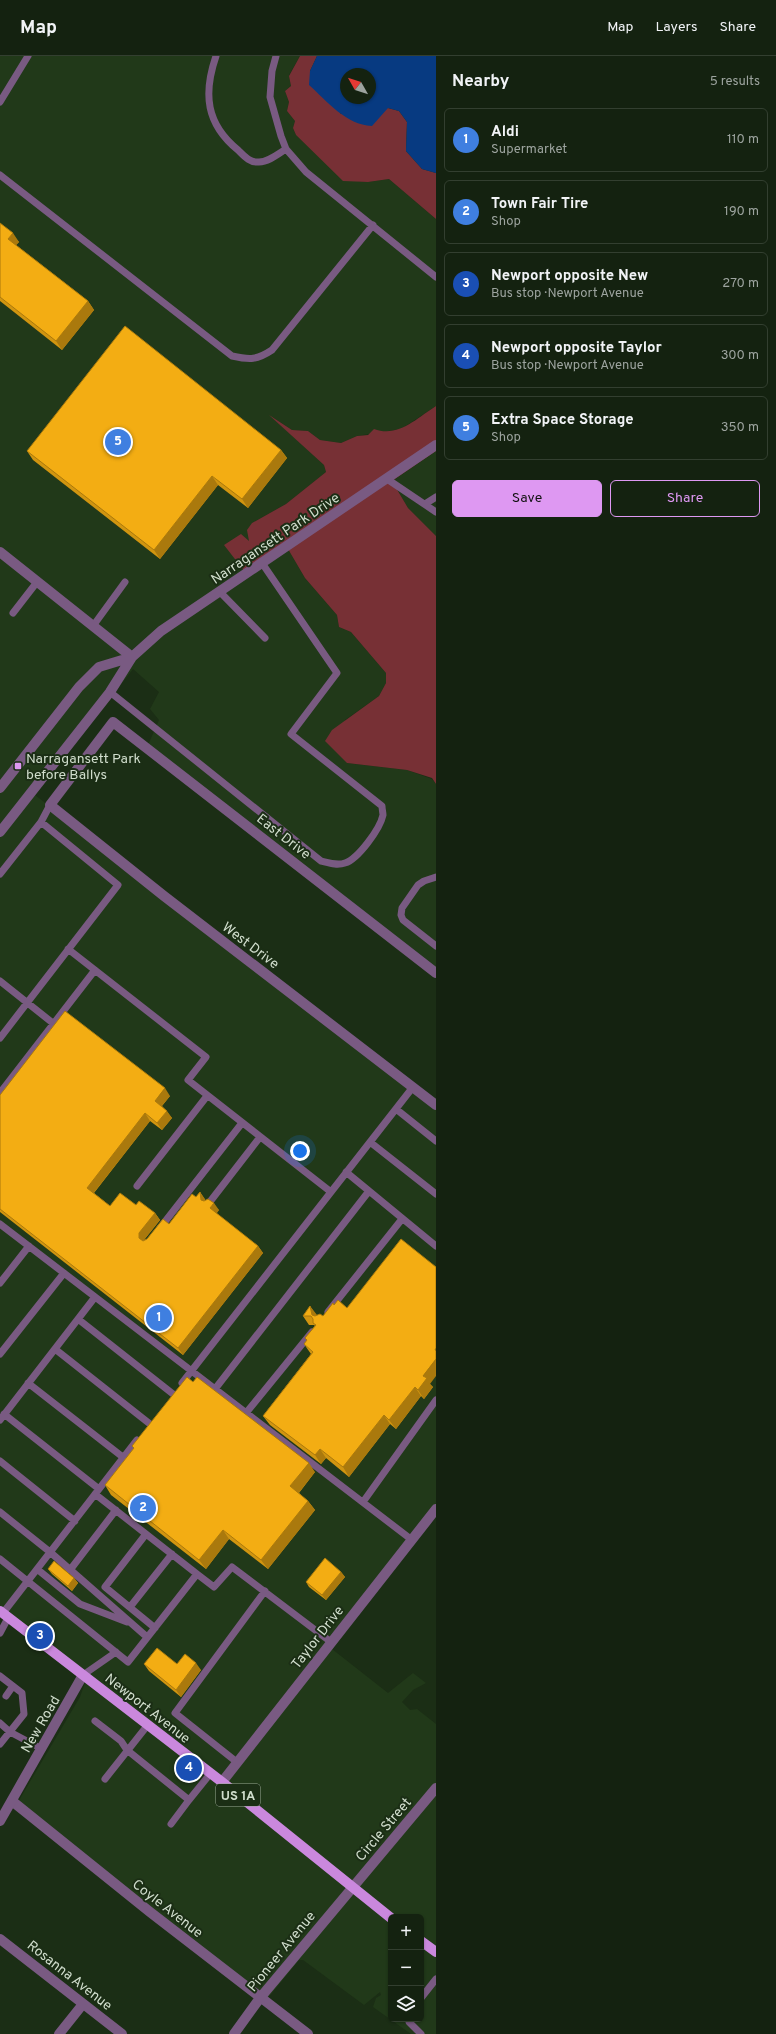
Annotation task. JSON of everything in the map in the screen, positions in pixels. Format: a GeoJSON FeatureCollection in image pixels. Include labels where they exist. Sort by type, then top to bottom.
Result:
{"type":"FeatureCollection","features":[{"type":"Feature","properties":{"kind":"main road","name":"Newport Avenue"},"geometry":{"type":"LineString","coordinates":[[4,1614],[147,1726],[222,1782],[388,1916]]}},
{"type":"Feature","properties":{"kind":"main road"},"geometry":{"type":"LineString","coordinates":[[424,1943],[436,1952]]}},
{"type":"Feature","properties":{"kind":"street","name":"Narragansett Park Drive"},"geometry":{"type":"LineString","coordinates":[[0,832],[110,692],[132,657],[162,631],[436,445]]}},
{"type":"Feature","properties":{"kind":"street"},"geometry":{"type":"LineString","coordinates":[[0,552],[132,657]]}},
{"type":"Feature","properties":{"kind":"street","name":"Narragansett Park Drive"},"geometry":{"type":"LineString","coordinates":[[0,788],[79,687],[99,667],[132,657]]}},
{"type":"Feature","properties":{"kind":"street","name":"East Drive"},"geometry":{"type":"LineString","coordinates":[[50,805],[113,722],[436,972]]}},
{"type":"Feature","properties":{"kind":"street","name":"West Drive"},"geometry":{"type":"LineString","coordinates":[[50,805],[170,901],[436,1105]]}},
{"type":"Feature","properties":{"kind":"street","name":"Taylor Drive"},"geometry":{"type":"LineString","coordinates":[[222,1782],[436,1509]]}},
{"type":"Feature","properties":{"kind":"street","name":"New Road"},"geometry":{"type":"LineString","coordinates":[[0,1821],[83,1676]]}},
{"type":"Feature","properties":{"kind":"street","name":"Circle Street"},"geometry":{"type":"LineString","coordinates":[[352,1887],[436,1788]]}},
{"type":"Feature","properties":{"kind":"street","name":"Coyle Avenue"},"geometry":{"type":"LineString","coordinates":[[12,1801],[260,1998],[308,2034]]}},
{"type":"Feature","properties":{"kind":"street","name":"Pioneer Avenue"},"geometry":{"type":"LineString","coordinates":[[234,2034],[260,1998],[352,1887]]}},
{"type":"Feature","properties":{"kind":"street","name":"Rosanna Avenue"},"geometry":{"type":"LineString","coordinates":[[0,1939],[122,2034]]}},
{"type":"Feature","properties":{"kind":"street"},"geometry":{"type":"LineString","coordinates":[[59,2034],[82,2004]]}},
{"type":"Feature","properties":{"kind":"lane"},"geometry":{"type":"LineString","coordinates":[[0,102],[28,56]]}},
{"type":"Feature","properties":{"kind":"lane"},"geometry":{"type":"LineString","coordinates":[[216,56],[210,75],[208,100],[210,110],[218,130],[232,146],[250,161],[258,163],[268,161],[286,149]]}},
{"type":"Feature","properties":{"kind":"lane"},"geometry":{"type":"LineString","coordinates":[[276,56],[272,71],[270,97],[286,149],[306,172],[436,277]]}},
{"type":"Feature","properties":{"kind":"lane"},"geometry":{"type":"LineString","coordinates":[[0,175],[232,356],[247,359],[260,358],[272,350],[373,225]]}},
{"type":"Feature","properties":{"kind":"lane"},"geometry":{"type":"LineString","coordinates":[[387,479],[436,512]]}},
{"type":"Feature","properties":{"kind":"lane"},"geometry":{"type":"LineString","coordinates":[[425,504],[436,497]]}},
{"type":"Feature","properties":{"kind":"lane"},"geometry":{"type":"LineString","coordinates":[[110,692],[321,861],[334,865],[344,864],[354,859],[376,830],[383,815],[382,806],[291,734],[337,673],[262,563]]}},
{"type":"Feature","properties":{"kind":"lane"},"geometry":{"type":"LineString","coordinates":[[13,613],[37,582]]}},
{"type":"Feature","properties":{"kind":"lane"},"geometry":{"type":"LineString","coordinates":[[93,626],[125,582]]}},
{"type":"Feature","properties":{"kind":"lane"},"geometry":{"type":"LineString","coordinates":[[220,592],[265,638]]}},
{"type":"Feature","properties":{"kind":"lane"},"geometry":{"type":"LineString","coordinates":[[0,874],[41,822],[50,805]]}},
{"type":"Feature","properties":{"kind":"lane"},"geometry":{"type":"LineString","coordinates":[[0,1038],[118,885],[41,822]]}},
{"type":"Feature","properties":{"kind":"lane"},"geometry":{"type":"LineString","coordinates":[[436,877],[424,881],[418,885],[402,908],[401,915],[403,920],[436,946]]}},
{"type":"Feature","properties":{"kind":"lane"},"geometry":{"type":"LineString","coordinates":[[68,949],[206,1057],[188,1080],[330,1192]]}},
{"type":"Feature","properties":{"kind":"lane"},"geometry":{"type":"LineString","coordinates":[[0,1093],[95,970]]}},
{"type":"Feature","properties":{"kind":"lane"},"geometry":{"type":"LineString","coordinates":[[0,981],[54,1024]]}},
{"type":"Feature","properties":{"kind":"lane"},"geometry":{"type":"LineString","coordinates":[[78,1319],[171,1397],[413,1087]]}},
{"type":"Feature","properties":{"kind":"lane"},"geometry":{"type":"LineString","coordinates":[[137,1186],[207,1096]]}},
{"type":"Feature","properties":{"kind":"lane"},"geometry":{"type":"LineString","coordinates":[[396,1109],[436,1141]]}},
{"type":"Feature","properties":{"kind":"lane"},"geometry":{"type":"LineString","coordinates":[[153,1237],[242,1123]]}},
{"type":"Feature","properties":{"kind":"lane"},"geometry":{"type":"LineString","coordinates":[[209,1203],[260,1137]]}},
{"type":"Feature","properties":{"kind":"lane"},"geometry":{"type":"LineString","coordinates":[[370,1142],[436,1194]]}},
{"type":"Feature","properties":{"kind":"lane"},"geometry":{"type":"LineString","coordinates":[[346,1172],[436,1246]]}},
{"type":"Feature","properties":{"kind":"lane"},"geometry":{"type":"LineString","coordinates":[[215,1389],[369,1191]]}},
{"type":"Feature","properties":{"kind":"lane"},"geometry":{"type":"LineString","coordinates":[[322,1320],[402,1218]]}},
{"type":"Feature","properties":{"kind":"lane"},"geometry":{"type":"LineString","coordinates":[[0,1224],[412,1540]]}},
{"type":"Feature","properties":{"kind":"lane"},"geometry":{"type":"LineString","coordinates":[[0,1283],[29,1246]]}},
{"type":"Feature","properties":{"kind":"lane"},"geometry":{"type":"LineString","coordinates":[[0,1354],[64,1273]]}},
{"type":"Feature","properties":{"kind":"lane"},"geometry":{"type":"LineString","coordinates":[[95,1297],[2,1417],[97,1492],[116,1510],[214,1587],[232,1566],[331,1642]]}},
{"type":"Feature","properties":{"kind":"lane"},"geometry":{"type":"LineString","coordinates":[[246,1413],[315,1329]]}},
{"type":"Feature","properties":{"kind":"lane"},"geometry":{"type":"LineString","coordinates":[[0,1633],[4,1614],[50,1552],[148,1427],[55,1349]]}},
{"type":"Feature","properties":{"kind":"lane"},"geometry":{"type":"LineString","coordinates":[[28,1383],[124,1458]]}},
{"type":"Feature","properties":{"kind":"lane"},"geometry":{"type":"LineString","coordinates":[[363,1502],[436,1400]]}},
{"type":"Feature","properties":{"kind":"lane"},"geometry":{"type":"LineString","coordinates":[[0,1461],[75,1521]]}},
{"type":"Feature","properties":{"kind":"lane"},"geometry":{"type":"LineString","coordinates":[[70,1570],[116,1510]]}},
{"type":"Feature","properties":{"kind":"lane"},"geometry":{"type":"LineString","coordinates":[[0,1512],[50,1552],[148,1637]]}},
{"type":"Feature","properties":{"kind":"lane"},"geometry":{"type":"LineString","coordinates":[[146,1534],[105,1587],[155,1628]]}},
{"type":"Feature","properties":{"kind":"lane"},"geometry":{"type":"LineString","coordinates":[[130,1607],[172,1554]]}},
{"type":"Feature","properties":{"kind":"lane"},"geometry":{"type":"LineString","coordinates":[[0,1559],[128,1662],[197,1574]]}},
{"type":"Feature","properties":{"kind":"lane"},"geometry":{"type":"LineString","coordinates":[[37,1569],[80,1604],[133,1624]]}},
{"type":"Feature","properties":{"kind":"lane"},"geometry":{"type":"LineString","coordinates":[[238,1763],[175,1713],[265,1591]]}},
{"type":"Feature","properties":{"kind":"lane","name":"New Road"},"geometry":{"type":"LineString","coordinates":[[83,1676],[116,1652]]}},
{"type":"Feature","properties":{"kind":"lane"},"geometry":{"type":"LineString","coordinates":[[0,1676],[22,1693],[24,1714],[0,1744]]}},
{"type":"Feature","properties":{"kind":"lane"},"geometry":{"type":"LineString","coordinates":[[6,1696],[13,1686]]}},
{"type":"Feature","properties":{"kind":"lane"},"geometry":{"type":"LineString","coordinates":[[94,1721],[121,1741],[128,1750],[189,1800]]}},
{"type":"Feature","properties":{"kind":"lane"},"geometry":{"type":"LineString","coordinates":[[0,1723],[10,1732],[42,1749]]}},
{"type":"Feature","properties":{"kind":"lane"},"geometry":{"type":"LineString","coordinates":[[105,1778],[147,1726]]}},
{"type":"Feature","properties":{"kind":"lane"},"geometry":{"type":"LineString","coordinates":[[171,1824],[210,1774]]}},
{"type":"Feature","properties":{"kind":"lane"},"geometry":{"type":"LineString","coordinates":[[424,1995],[435,1983]]}},
{"type":"Feature","properties":{"kind":"lane"},"geometry":{"type":"LineString","coordinates":[[409,2022],[413,2029],[421,2034]]}},
{"type":"Feature","properties":{"kind":"shaded area"},"geometry":{"type":"Polygon","coordinates":[[[0,56],[300,56],[289,75],[291,86],[285,91],[289,102],[287,111],[295,121],[293,128],[296,135],[343,180],[368,182],[389,179],[436,219],[436,406],[401,429],[357,436],[341,443],[320,440],[308,431],[292,430],[272,417],[324,465],[326,472],[286,504],[252,523],[250,541],[230,539],[288,549],[305,578],[337,615],[339,627],[351,632],[386,673],[386,683],[379,696],[345,720],[347,763],[407,770],[432,779],[436,784],[436,967],[148,745],[159,720],[150,709],[159,692],[133,669],[35,795],[436,1106],[436,1514],[332,1649],[388,1693],[413,1673],[426,1683],[413,1690],[402,1702],[410,1710],[417,1709],[436,1724],[436,2034],[411,2034],[394,2022],[424,2022],[424,1914],[388,1914],[388,2018],[373,2007],[376,1998],[381,1995],[380,1992],[364,2005],[303,1960],[299,1960],[268,1998],[18,1802],[80,1697],[86,1680],[0,1611],[0,56]]]}},
{"type":"Feature","properties":{"kind":"shaded area"},"geometry":{"type":"Polygon","coordinates":[[[300,56],[317,56],[310,71],[341,114],[388,108],[399,111],[407,122],[406,151],[422,169],[436,173],[436,219],[389,179],[368,182],[343,181],[296,135],[293,128],[295,121],[287,111],[289,102],[285,91],[291,86],[289,76],[300,56]]]}},
{"type":"Feature","properties":{"kind":"shaded area"},"geometry":{"type":"Polygon","coordinates":[[[436,406],[436,451],[392,481],[408,508],[436,536],[436,784],[432,778],[407,770],[347,763],[325,741],[332,730],[379,696],[386,683],[386,673],[351,632],[339,627],[337,615],[305,578],[288,549],[245,572],[224,545],[241,534],[249,541],[247,530],[252,523],[286,504],[326,472],[324,465],[269,415],[292,430],[308,431],[320,440],[341,443],[357,436],[368,435],[374,429],[391,431],[399,429],[436,406]]]}},
{"type":"Feature","properties":{"kind":"shaded area"},"geometry":{"type":"Polygon","coordinates":[[[436,451],[436,536],[408,508],[392,481],[436,451]]]}},
{"type":"Feature","properties":{"kind":"water"},"geometry":{"type":"Polygon","coordinates":[[[317,56],[436,56],[436,173],[422,169],[406,151],[407,122],[399,111],[388,108],[372,126],[363,125],[345,117],[309,85],[310,71],[317,56]]]}},
{"type":"Feature","properties":{"kind":"building"},"geometry":{"type":"Polygon","coordinates":[[[0,223],[13,233],[8,239],[88,301],[56,341],[0,297],[0,223]]]}},
{"type":"Feature","properties":{"kind":"building"},"geometry":{"type":"Polygon","coordinates":[[[125,326],[281,450],[242,499],[212,476],[154,550],[27,451],[125,326]]]}},
{"type":"Feature","properties":{"kind":"building"},"geometry":{"type":"Polygon","coordinates":[[[65,1011],[165,1088],[155,1101],[167,1111],[157,1123],[145,1113],[87,1188],[110,1206],[120,1193],[136,1205],[139,1201],[155,1213],[139,1233],[139,1238],[143,1241],[147,1239],[163,1219],[169,1224],[192,1194],[196,1197],[200,1192],[201,1200],[204,1201],[208,1199],[214,1203],[210,1208],[258,1246],[178,1348],[0,1209],[0,1095],[65,1011]]]}},
{"type":"Feature","properties":{"kind":"building"},"geometry":{"type":"Polygon","coordinates":[[[401,1239],[436,1267],[436,1359],[423,1376],[427,1378],[418,1390],[415,1387],[389,1420],[384,1415],[343,1467],[320,1449],[315,1455],[263,1416],[313,1352],[304,1344],[307,1340],[305,1338],[316,1325],[313,1323],[311,1316],[303,1316],[310,1306],[312,1315],[315,1316],[320,1314],[323,1316],[333,1303],[334,1305],[338,1300],[347,1308],[401,1239]]]}},
{"type":"Feature","properties":{"kind":"building"},"geometry":{"type":"Polygon","coordinates":[[[187,1377],[193,1382],[197,1377],[309,1463],[290,1486],[308,1501],[261,1560],[223,1530],[199,1560],[105,1485],[134,1448],[132,1446],[187,1377]]]}},
{"type":"Feature","properties":{"kind":"building"},"geometry":{"type":"Polygon","coordinates":[[[325,1558],[341,1572],[322,1595],[306,1582],[325,1558]]]}},
{"type":"Feature","properties":{"kind":"building"},"geometry":{"type":"Polygon","coordinates":[[[54,1561],[74,1578],[68,1586],[48,1569],[54,1561]]]}},
{"type":"Feature","properties":{"kind":"building"},"geometry":{"type":"Polygon","coordinates":[[[157,1648],[177,1664],[185,1654],[196,1663],[176,1690],[144,1664],[157,1648]]]}},
{"type":"Feature","properties":{"kind":"place","name":"Extra Space Storage"},"geometry":{"type":"Point","coordinates":[118,442]}},
{"type":"Feature","properties":{"kind":"place","name":"Narragansett Park before Ballys"},"geometry":{"type":"Point","coordinates":[18,766]}},
{"type":"Feature","properties":{"kind":"place","name":"Aldi"},"geometry":{"type":"Point","coordinates":[159,1318]}},
{"type":"Feature","properties":{"kind":"place","name":"Town Fair Tire"},"geometry":{"type":"Point","coordinates":[143,1508]}},
{"type":"Feature","properties":{"kind":"place","name":"Newport opposite New"},"geometry":{"type":"Point","coordinates":[40,1636]}},
{"type":"Feature","properties":{"kind":"place","name":"Newport opposite Taylor"},"geometry":{"type":"Point","coordinates":[189,1768]}}]}
